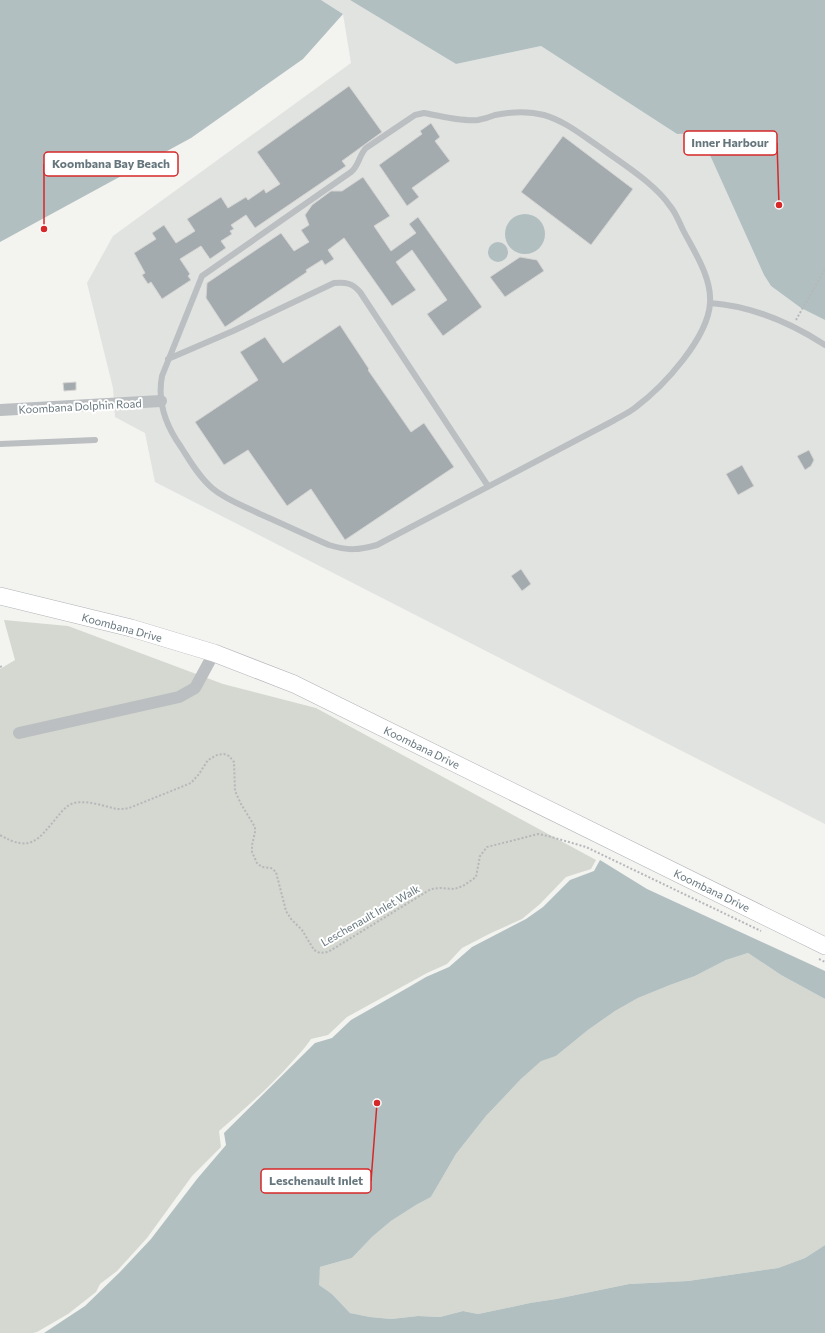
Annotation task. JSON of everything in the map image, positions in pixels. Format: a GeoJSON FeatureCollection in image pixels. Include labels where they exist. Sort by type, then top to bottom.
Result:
{"type":"FeatureCollection","features":[{"type":"Feature","properties":{"kind":"main road","name":"Koombana Drive"},"geometry":{"type":"LineString","coordinates":[[0,596],[131,628],[214,653],[294,684],[821,952]]}},
{"type":"Feature","properties":{"kind":"street","name":"Koombana Dolphin Road"},"geometry":{"type":"LineString","coordinates":[[0,410],[161,401]]}},
{"type":"Feature","properties":{"kind":"street"},"geometry":{"type":"LineString","coordinates":[[19,732],[179,697],[194,688],[214,653]]}},
{"type":"Feature","properties":{"kind":"lane"},"geometry":{"type":"LineString","coordinates":[[424,113],[470,120],[478,120],[497,115],[514,113],[543,115],[572,128],[635,172],[657,191],[670,206],[697,256],[710,292],[710,303],[703,330],[694,345],[656,390],[641,403],[611,422],[377,544],[358,549],[341,549],[329,545],[229,500],[212,488],[202,478],[171,432],[161,401],[160,383],[162,376],[202,276],[355,169],[362,152],[366,148],[414,115],[424,113]]}},
{"type":"Feature","properties":{"kind":"lane"},"geometry":{"type":"LineString","coordinates":[[168,359],[233,331],[334,283],[347,282],[360,292],[488,486]]}},
{"type":"Feature","properties":{"kind":"lane"},"geometry":{"type":"LineString","coordinates":[[710,303],[736,306],[758,312],[806,333],[825,345]]}},
{"type":"Feature","properties":{"kind":"lane"},"geometry":{"type":"LineString","coordinates":[[0,444],[95,440]]}},
{"type":"Feature","properties":{"kind":"path"},"geometry":{"type":"LineString","coordinates":[[798,316],[825,269]]}},
{"type":"Feature","properties":{"kind":"path","name":"Leschenault Inlet Walk"},"geometry":{"type":"LineString","coordinates":[[0,835],[9,840],[22,844],[30,843],[39,839],[64,808],[74,803],[85,802],[119,809],[129,808],[191,783],[208,760],[217,755],[224,754],[229,756],[234,762],[235,791],[254,827],[255,832],[252,852],[257,863],[262,867],[271,868],[276,872],[286,911],[291,919],[302,930],[314,950],[320,953],[328,952],[431,889],[454,889],[463,886],[476,877],[480,856],[487,847],[538,834],[586,847],[768,934]]}},
{"type":"Feature","properties":{"kind":"path"},"geometry":{"type":"LineString","coordinates":[[821,952],[825,962]]}},
{"type":"Feature","properties":{"kind":"shaded area"},"geometry":{"type":"Polygon","coordinates":[[[0,0],[321,0],[343,14],[303,59],[191,138],[0,242],[0,0]]]}},
{"type":"Feature","properties":{"kind":"shaded area"},"geometry":{"type":"Polygon","coordinates":[[[321,0],[350,0],[456,64],[541,46],[677,134],[700,133],[764,275],[771,286],[801,308],[825,320],[825,824],[155,482],[145,433],[115,417],[113,388],[87,283],[113,236],[351,63],[343,14],[321,0]]]}},
{"type":"Feature","properties":{"kind":"shaded area"},"geometry":{"type":"Polygon","coordinates":[[[350,0],[825,0],[825,320],[801,308],[771,286],[764,275],[700,133],[677,134],[541,46],[456,64],[350,0]]]}},
{"type":"Feature","properties":{"kind":"shaded area"},"geometry":{"type":"Polygon","coordinates":[[[525,214],[533,216],[539,220],[543,226],[545,234],[543,242],[539,248],[533,252],[525,254],[517,252],[511,248],[507,242],[505,234],[507,226],[511,220],[517,216],[525,214]]]}},
{"type":"Feature","properties":{"kind":"shaded area"},"geometry":{"type":"Polygon","coordinates":[[[498,242],[505,245],[508,252],[505,259],[498,262],[491,259],[488,252],[491,245],[498,242]]]}},
{"type":"Feature","properties":{"kind":"shaded area"},"geometry":{"type":"Polygon","coordinates":[[[4,620],[68,626],[223,684],[316,708],[596,860],[591,869],[566,877],[540,904],[522,919],[462,948],[447,964],[427,973],[347,1017],[328,1035],[311,1039],[274,1081],[219,1131],[221,1147],[192,1176],[147,1238],[117,1271],[100,1284],[96,1292],[68,1314],[33,1333],[0,1333],[0,669],[15,660],[4,620]]]}},
{"type":"Feature","properties":{"kind":"shaded area"},"geometry":{"type":"Polygon","coordinates":[[[600,860],[647,889],[825,971],[825,999],[781,975],[748,953],[726,960],[695,976],[638,998],[615,1011],[588,1030],[556,1056],[541,1061],[521,1079],[486,1116],[456,1154],[431,1197],[391,1221],[372,1237],[352,1258],[320,1267],[319,1285],[332,1294],[350,1313],[370,1317],[391,1319],[418,1316],[440,1317],[463,1311],[478,1314],[629,1284],[688,1281],[778,1268],[805,1258],[825,1245],[825,1333],[44,1333],[85,1306],[151,1239],[197,1179],[226,1145],[224,1133],[315,1043],[332,1038],[351,1020],[426,977],[449,967],[472,947],[526,919],[543,907],[570,880],[594,871],[600,860]]]}},
{"type":"Feature","properties":{"kind":"shaded area"},"geometry":{"type":"Polygon","coordinates":[[[748,953],[781,975],[825,999],[825,1245],[805,1258],[778,1268],[688,1281],[629,1284],[478,1314],[463,1311],[440,1317],[418,1316],[391,1319],[350,1313],[332,1294],[318,1285],[320,1267],[352,1258],[372,1237],[391,1221],[431,1197],[456,1154],[486,1116],[541,1060],[556,1056],[588,1030],[615,1011],[638,998],[695,976],[726,960],[748,953]]]}},
{"type":"Feature","properties":{"kind":"building"},"geometry":{"type":"Polygon","coordinates":[[[349,86],[382,132],[342,161],[346,166],[255,228],[246,215],[231,225],[234,229],[230,231],[232,234],[221,241],[226,248],[210,259],[201,246],[180,259],[190,274],[188,276],[191,280],[162,299],[151,282],[148,284],[142,275],[145,273],[134,253],[156,239],[152,233],[164,225],[176,243],[195,231],[187,219],[221,197],[228,208],[246,197],[248,200],[264,189],[266,193],[280,184],[257,152],[349,86]]]}},
{"type":"Feature","properties":{"kind":"building"},"geometry":{"type":"Polygon","coordinates":[[[431,123],[440,137],[435,141],[450,161],[412,188],[419,197],[407,206],[379,165],[422,134],[420,131],[431,123]]]}},
{"type":"Feature","properties":{"kind":"building"},"geometry":{"type":"Polygon","coordinates":[[[563,136],[633,189],[591,245],[521,192],[563,136]]]}},
{"type":"Feature","properties":{"kind":"building"},"geometry":{"type":"Polygon","coordinates":[[[363,177],[390,216],[374,226],[391,251],[416,233],[409,224],[418,217],[482,307],[443,336],[427,314],[447,300],[412,250],[396,262],[416,290],[392,306],[344,238],[328,250],[334,259],[325,265],[322,260],[306,270],[307,272],[225,327],[206,298],[207,283],[281,233],[294,251],[309,242],[301,230],[309,225],[305,215],[312,205],[331,191],[342,191],[363,177]]]}},
{"type":"Feature","properties":{"kind":"building"},"geometry":{"type":"Polygon","coordinates":[[[520,257],[537,260],[544,271],[505,297],[490,277],[520,257]]]}},
{"type":"Feature","properties":{"kind":"building"},"geometry":{"type":"Polygon","coordinates":[[[340,325],[369,369],[368,370],[411,432],[424,423],[454,467],[345,540],[311,489],[287,506],[248,450],[224,465],[195,422],[258,380],[240,352],[265,337],[283,363],[340,325]]]}},
{"type":"Feature","properties":{"kind":"building"},"geometry":{"type":"Polygon","coordinates":[[[76,382],[76,390],[64,391],[63,383],[76,382]]]}},
{"type":"Feature","properties":{"kind":"building"},"geometry":{"type":"Polygon","coordinates":[[[809,450],[814,460],[811,466],[805,470],[797,456],[809,450]]]}},
{"type":"Feature","properties":{"kind":"building"},"geometry":{"type":"Polygon","coordinates":[[[742,465],[754,486],[738,495],[726,474],[742,465]]]}},
{"type":"Feature","properties":{"kind":"building"},"geometry":{"type":"Polygon","coordinates":[[[521,569],[531,584],[522,591],[511,576],[521,569]]]}},
{"type":"Feature","properties":{"kind":"place","name":"Inner Harbour"},"geometry":{"type":"Point","coordinates":[779,205]}},
{"type":"Feature","properties":{"kind":"place","name":"Koombana Bay Beach"},"geometry":{"type":"Point","coordinates":[44,229]}},
{"type":"Feature","properties":{"kind":"place","name":"Leschenault Inlet"},"geometry":{"type":"Point","coordinates":[377,1103]}}]}
